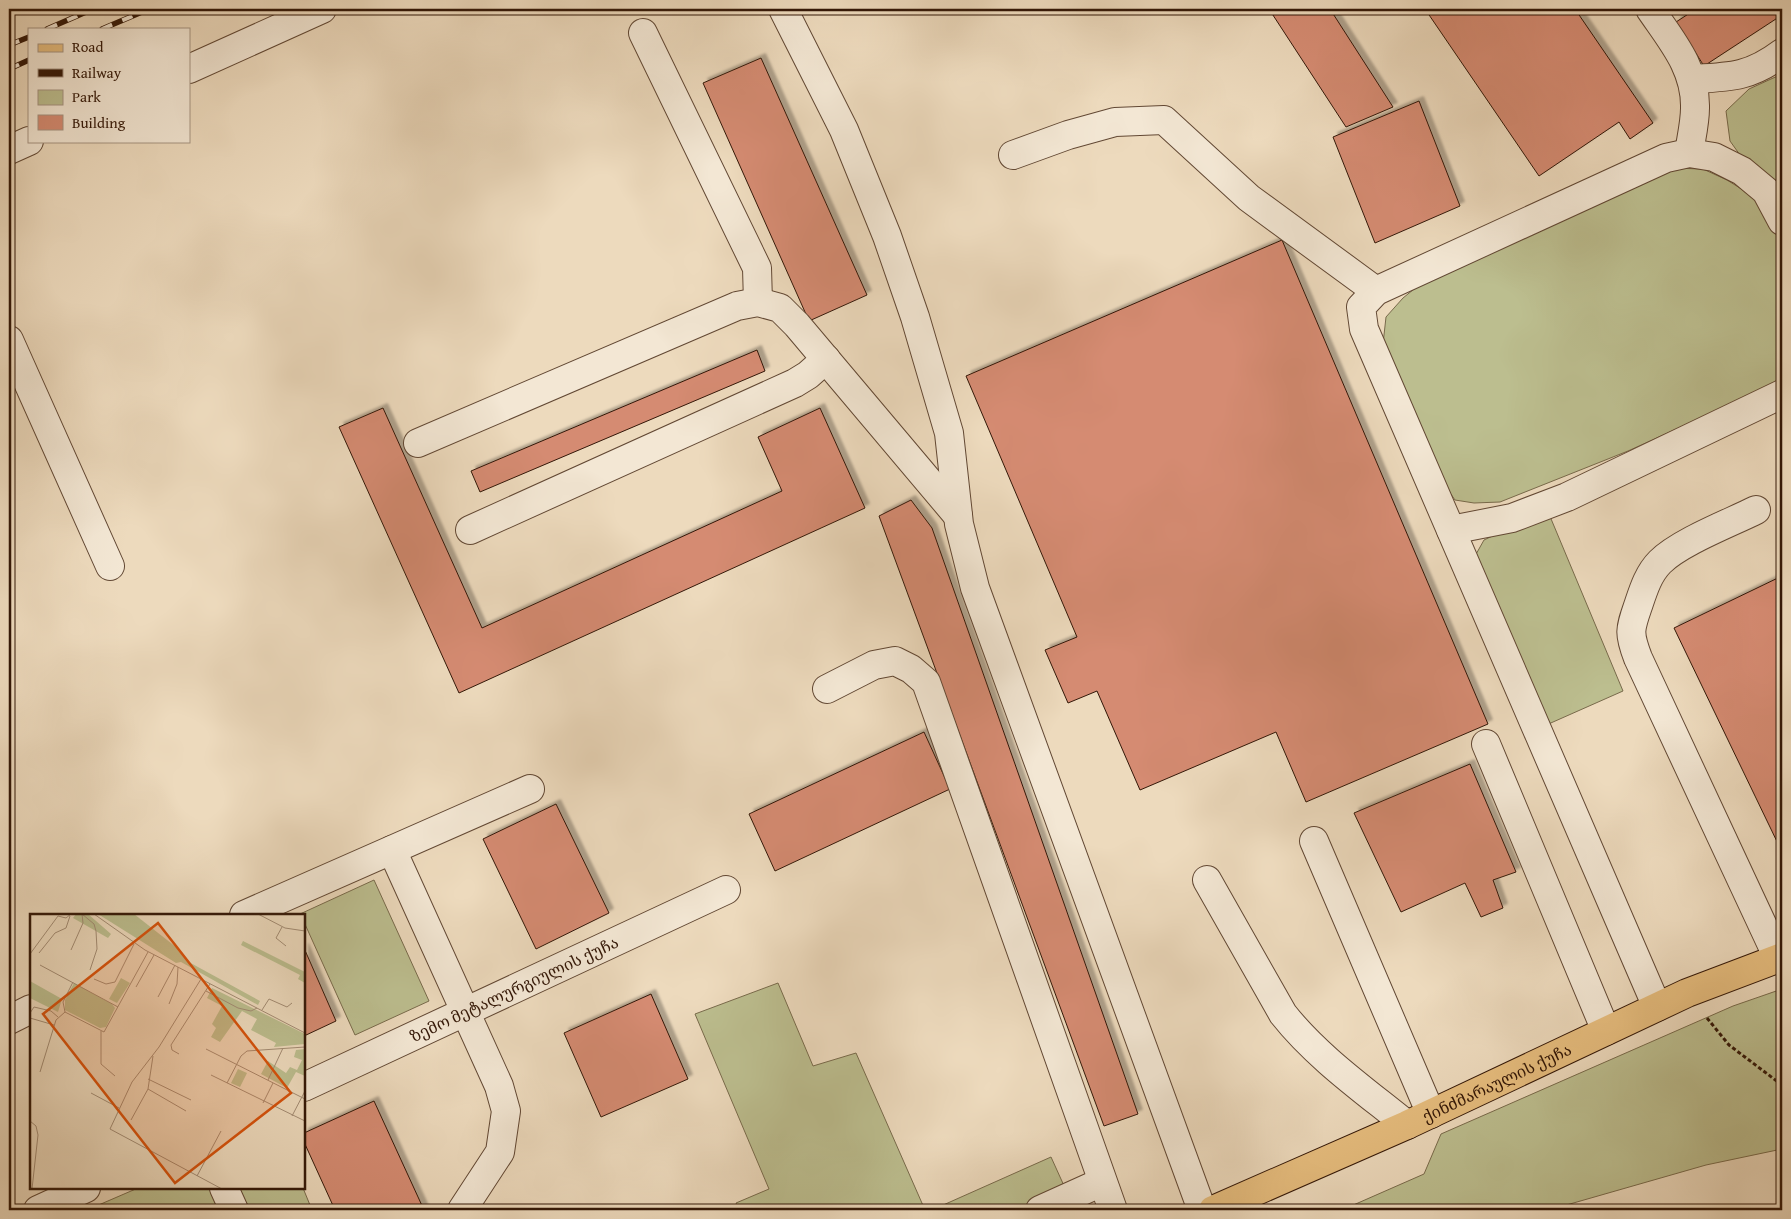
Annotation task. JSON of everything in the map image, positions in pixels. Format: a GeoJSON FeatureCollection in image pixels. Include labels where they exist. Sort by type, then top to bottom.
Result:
{"type":"FeatureCollection","features":[{"type":"Feature","properties":{"kind":"main road","name":"ქინძმარაულის ქუჩა"},"geometry":{"type":"LineString","coordinates":[[1213,1210],[1431,1114],[1687,993],[1780,957]]}},
{"type":"Feature","properties":{"kind":"street"},"geometry":{"type":"LineString","coordinates":[[190,69],[322,9]]}},
{"type":"Feature","properties":{"kind":"street"},"geometry":{"type":"LineString","coordinates":[[791,11],[844,130],[887,236],[915,317],[950,433],[958,516],[975,588],[1202,1210]]}},
{"type":"Feature","properties":{"kind":"street"},"geometry":{"type":"LineString","coordinates":[[1658,12],[1681,54],[1692,79],[1695,108],[1688,153]]}},
{"type":"Feature","properties":{"kind":"street"},"geometry":{"type":"LineString","coordinates":[[643,33],[757,268],[758,302]]}},
{"type":"Feature","properties":{"kind":"street"},"geometry":{"type":"LineString","coordinates":[[1692,79],[1727,77],[1752,71],[1765,66],[1782,53]]}},
{"type":"Feature","properties":{"kind":"street"},"geometry":{"type":"LineString","coordinates":[[1013,155],[1068,135],[1115,122],[1164,120],[1248,198],[1376,291]]}},
{"type":"Feature","properties":{"kind":"street"},"geometry":{"type":"LineString","coordinates":[[9,150],[28,141]]}},
{"type":"Feature","properties":{"kind":"street"},"geometry":{"type":"LineString","coordinates":[[1656,1007],[1364,329],[1361,307],[1376,291],[1666,158],[1688,153],[1714,157],[1742,171],[1766,192],[1782,221]]}},
{"type":"Feature","properties":{"kind":"street"},"geometry":{"type":"LineString","coordinates":[[418,443],[737,306],[758,302],[780,308],[797,325],[958,516]]}},
{"type":"Feature","properties":{"kind":"street"},"geometry":{"type":"LineString","coordinates":[[9,340],[110,566]]}},
{"type":"Feature","properties":{"kind":"street"},"geometry":{"type":"LineString","coordinates":[[470,530],[795,383],[808,375],[826,359]]}},
{"type":"Feature","properties":{"kind":"street"},"geometry":{"type":"LineString","coordinates":[[1451,530],[1512,518],[1568,496],[1782,394]]}},
{"type":"Feature","properties":{"kind":"street"},"geometry":{"type":"LineString","coordinates":[[1756,510],[1681,547],[1660,562],[1647,581],[1632,622],[1630,638],[1780,957]]}},
{"type":"Feature","properties":{"kind":"street"},"geometry":{"type":"LineString","coordinates":[[827,689],[874,666],[895,661],[911,669],[926,682],[1113,1210]]}},
{"type":"Feature","properties":{"kind":"street"},"geometry":{"type":"LineString","coordinates":[[1486,744],[1606,1031]]}},
{"type":"Feature","properties":{"kind":"street"},"geometry":{"type":"LineString","coordinates":[[246,914],[530,790]]}},
{"type":"Feature","properties":{"kind":"street"},"geometry":{"type":"LineString","coordinates":[[1314,841],[1431,1114]]}},
{"type":"Feature","properties":{"kind":"street"},"geometry":{"type":"LineString","coordinates":[[392,850],[499,1086],[506,1111],[500,1152],[462,1210]]}},
{"type":"Feature","properties":{"kind":"street"},"geometry":{"type":"LineString","coordinates":[[1206,880],[1283,1014],[1295,1030],[1310,1045],[1406,1125]]}},
{"type":"Feature","properties":{"kind":"street","name":"ზემო მეტალურგიულის ქუჩა"},"geometry":{"type":"LineString","coordinates":[[305,1087],[726,890]]}},
{"type":"Feature","properties":{"kind":"street"},"geometry":{"type":"LineString","coordinates":[[9,1020],[30,1010]]}},
{"type":"Feature","properties":{"kind":"street"},"geometry":{"type":"LineString","coordinates":[[1040,1210],[1102,1182]]}},
{"type":"Feature","properties":{"kind":"street"},"geometry":{"type":"LineString","coordinates":[[38,1210],[84,1189]]}},
{"type":"Feature","properties":{"kind":"street"},"geometry":{"type":"LineString","coordinates":[[224,1189],[234,1210]]}},
{"type":"Feature","properties":{"kind":"path"},"geometry":{"type":"LineString","coordinates":[[1687,993],[1729,1045],[1782,1085]]}},
{"type":"Feature","properties":{"kind":"green space"},"geometry":{"type":"Polygon","coordinates":[[[1782,74],[1782,195],[1740,155],[1730,141],[1726,111],[1749,89],[1782,74]]]}},
{"type":"Feature","properties":{"kind":"green space"},"geometry":{"type":"Polygon","coordinates":[[[1670,168],[1703,169],[1727,180],[1756,198],[1770,214],[1782,243],[1782,381],[1628,451],[1500,502],[1474,503],[1455,500],[1446,487],[1383,344],[1386,317],[1403,298],[1424,281],[1670,168]]]}},
{"type":"Feature","properties":{"kind":"green space"},"geometry":{"type":"Polygon","coordinates":[[[1549,514],[1623,691],[1544,726],[1475,556],[1484,540],[1549,514]]]}},
{"type":"Feature","properties":{"kind":"green space"},"geometry":{"type":"Polygon","coordinates":[[[374,880],[429,1001],[355,1035],[305,924],[305,914],[300,914],[374,880]]]}},
{"type":"Feature","properties":{"kind":"green space"},"geometry":{"type":"Polygon","coordinates":[[[778,983],[813,1066],[856,1053],[925,1210],[739,1210],[736,1203],[769,1189],[695,1014],[778,983]]]}},
{"type":"Feature","properties":{"kind":"green space"},"geometry":{"type":"Polygon","coordinates":[[[1782,989],[1782,1149],[1706,1165],[1549,1210],[1342,1210],[1424,1174],[1441,1134],[1733,1006],[1782,989]]]}},
{"type":"Feature","properties":{"kind":"green space"},"geometry":{"type":"Polygon","coordinates":[[[1051,1157],[1075,1210],[932,1210],[1051,1157]]]}},
{"type":"Feature","properties":{"kind":"green space"},"geometry":{"type":"Polygon","coordinates":[[[136,1189],[303,1189],[312,1210],[87,1210],[136,1189]]]}},
{"type":"Feature","properties":{"kind":"building"},"geometry":{"type":"Polygon","coordinates":[[[1269,9],[1330,9],[1393,107],[1346,127],[1269,9]]]}},
{"type":"Feature","properties":{"kind":"building"},"geometry":{"type":"Polygon","coordinates":[[[1425,9],[1575,9],[1653,123],[1630,139],[1619,122],[1539,176],[1425,9]]]}},
{"type":"Feature","properties":{"kind":"building"},"geometry":{"type":"Polygon","coordinates":[[[1696,9],[1782,9],[1782,15],[1704,66],[1676,22],[1696,9]]]}},
{"type":"Feature","properties":{"kind":"building"},"geometry":{"type":"Polygon","coordinates":[[[761,58],[867,295],[809,321],[703,83],[761,58]]]}},
{"type":"Feature","properties":{"kind":"building"},"geometry":{"type":"Polygon","coordinates":[[[1419,101],[1460,206],[1375,243],[1333,137],[1419,101]]]}},
{"type":"Feature","properties":{"kind":"building"},"geometry":{"type":"Polygon","coordinates":[[[1282,240],[1488,724],[1306,802],[1276,732],[1140,790],[1097,691],[1068,703],[1045,650],[1077,637],[966,376],[1282,240]]]}},
{"type":"Feature","properties":{"kind":"building"},"geometry":{"type":"Polygon","coordinates":[[[757,350],[765,371],[480,492],[471,471],[757,350]]]}},
{"type":"Feature","properties":{"kind":"building"},"geometry":{"type":"Polygon","coordinates":[[[383,408],[482,628],[782,491],[758,437],[820,408],[865,508],[459,693],[339,427],[383,408]]]}},
{"type":"Feature","properties":{"kind":"building"},"geometry":{"type":"Polygon","coordinates":[[[911,500],[932,528],[1138,1114],[1104,1126],[879,516],[911,500]]]}},
{"type":"Feature","properties":{"kind":"building"},"geometry":{"type":"Polygon","coordinates":[[[1782,576],[1782,852],[1674,628],[1782,576]]]}},
{"type":"Feature","properties":{"kind":"building"},"geometry":{"type":"Polygon","coordinates":[[[924,732],[950,789],[775,871],[749,814],[924,732]]]}},
{"type":"Feature","properties":{"kind":"building"},"geometry":{"type":"Polygon","coordinates":[[[1470,764],[1516,872],[1493,880],[1503,908],[1481,917],[1465,883],[1401,912],[1354,813],[1470,764]]]}},
{"type":"Feature","properties":{"kind":"building"},"geometry":{"type":"Polygon","coordinates":[[[556,804],[609,913],[536,949],[483,839],[556,804]]]}},
{"type":"Feature","properties":{"kind":"building"},"geometry":{"type":"Polygon","coordinates":[[[305,950],[336,1021],[305,1036],[305,950]]]}},
{"type":"Feature","properties":{"kind":"building"},"geometry":{"type":"Polygon","coordinates":[[[651,994],[688,1079],[601,1117],[564,1033],[651,994]]]}},
{"type":"Feature","properties":{"kind":"building"},"geometry":{"type":"Polygon","coordinates":[[[374,1101],[424,1210],[335,1210],[305,1144],[305,1133],[374,1101]]]}},
{"type":"Feature","properties":{"kind":"railway"},"geometry":{"type":"LineString","coordinates":[[49,28],[93,9]]}},
{"type":"Feature","properties":{"kind":"railway"},"geometry":{"type":"LineString","coordinates":[[104,28],[149,9]]}},
{"type":"Feature","properties":{"kind":"railway"},"geometry":{"type":"LineString","coordinates":[[9,45],[28,37]]}},
{"type":"Feature","properties":{"kind":"railway"},"geometry":{"type":"LineString","coordinates":[[9,69],[28,60]]}}]}
